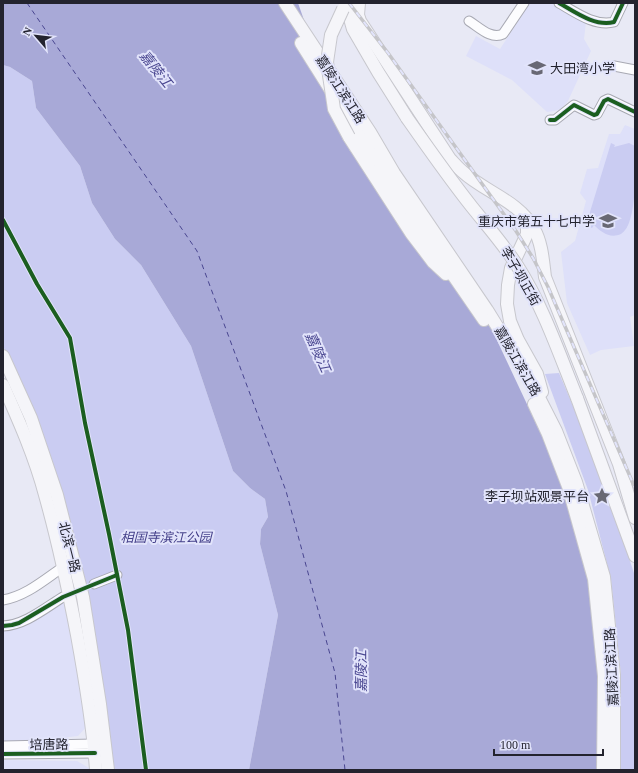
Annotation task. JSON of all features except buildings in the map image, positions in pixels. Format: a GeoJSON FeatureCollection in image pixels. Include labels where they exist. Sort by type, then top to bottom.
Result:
{"type":"FeatureCollection","features":[{"type":"Feature","properties":{"kind":"main road","name":"嘉陵江滨江路"},"geometry":{"type":"LineString","coordinates":[[276,3],[386,178],[480,314],[522,379],[548,434],[568,486],[594,579],[604,676],[603,770]]}},
{"type":"Feature","properties":{"kind":"main road","name":"嘉陵江滨江路"},"geometry":{"type":"LineString","coordinates":[[285,3],[370,132],[394,173],[487,310],[529,378],[556,431],[576,482],[604,577],[614,675],[614,770]]}},
{"type":"Feature","properties":{"kind":"main road","name":"李子坝正街"},"geometry":{"type":"LineString","coordinates":[[359,3],[358,15],[360,21],[450,158],[462,172],[523,214],[535,230],[541,247],[545,277],[619,464],[635,518]]}},
{"type":"Feature","properties":{"kind":"main road"},"geometry":{"type":"LineString","coordinates":[[347,5],[331,35],[327,62],[334,109],[349,137],[411,234],[433,262],[462,289]]}},
{"type":"Feature","properties":{"kind":"main road","name":"李子坝正街"},"geometry":{"type":"LineString","coordinates":[[347,5],[353,29],[378,72],[408,118],[438,163],[502,243],[519,268],[547,326],[577,398],[635,556]]}},
{"type":"Feature","properties":{"kind":"main road"},"geometry":{"type":"LineString","coordinates":[[523,214],[527,223],[527,234],[511,268],[507,304],[510,321],[518,340],[537,374],[556,431]]}},
{"type":"Feature","properties":{"kind":"main road","name":"北滨一路"},"geometry":{"type":"LineString","coordinates":[[3,356],[31,418],[59,502],[82,597],[100,704],[108,770]]}},
{"type":"Feature","properties":{"kind":"main road","name":"北滨一路"},"geometry":{"type":"LineString","coordinates":[[3,385],[21,427],[45,494],[63,567],[84,673],[96,770]]}},
{"type":"Feature","properties":{"kind":"street"},"geometry":{"type":"LineString","coordinates":[[470,21],[489,34],[499,36],[503,34],[524,3]]}},
{"type":"Feature","properties":{"kind":"street"},"geometry":{"type":"LineString","coordinates":[[559,3],[591,20],[606,24],[614,22],[623,3]]}},
{"type":"Feature","properties":{"kind":"street"},"geometry":{"type":"LineString","coordinates":[[614,66],[635,70]]}},
{"type":"Feature","properties":{"kind":"street"},"geometry":{"type":"LineString","coordinates":[[550,120],[555,120],[574,105],[594,115],[597,114],[604,101],[608,99],[635,112]]}},
{"type":"Feature","properties":{"kind":"street"},"geometry":{"type":"LineString","coordinates":[[3,600],[23,595],[63,567]]}},
{"type":"Feature","properties":{"kind":"street"},"geometry":{"type":"LineString","coordinates":[[94,584],[117,575]]}},
{"type":"Feature","properties":{"kind":"street"},"geometry":{"type":"LineString","coordinates":[[3,626],[12,625],[25,620],[63,597]]}},
{"type":"Feature","properties":{"kind":"street","name":"培唐路"},"geometry":{"type":"LineString","coordinates":[[3,746],[94,749]]}},
{"type":"Feature","properties":{"kind":"street","name":"培唐路"},"geometry":{"type":"LineString","coordinates":[[3,754],[94,749]]}},
{"type":"Feature","properties":{"kind":"shaded area","name":"大田湾小学"},"geometry":{"type":"Polygon","coordinates":[[[530,3],[551,3],[586,22],[584,39],[591,51],[568,101],[561,109],[554,111],[547,112],[512,80],[466,56],[476,36],[500,49],[530,3]]]}},
{"type":"Feature","properties":{"kind":"shaded area","name":"重庆市第五十七中学"},"geometry":{"type":"Polygon","coordinates":[[[625,125],[635,129],[635,315],[630,317],[634,346],[601,350],[590,355],[567,303],[561,252],[575,241],[586,201],[580,193],[587,169],[598,168],[609,134],[620,134],[625,125]]]}},
{"type":"Feature","properties":{"kind":"shaded area"},"geometry":{"type":"Polygon","coordinates":[[[66,602],[87,726],[78,736],[34,741],[3,741],[3,630],[15,629],[28,624],[66,602]]]}},
{"type":"Feature","properties":{"kind":"shaded area"},"geometry":{"type":"Polygon","coordinates":[[[3,760],[77,761],[89,768],[89,770],[3,770],[3,760]]]}},
{"type":"Feature","properties":{"kind":"green space","name":"相国寺滨江公园"},"geometry":{"type":"Polygon","coordinates":[[[3,65],[10,67],[32,81],[36,108],[80,166],[92,203],[115,239],[141,265],[191,346],[233,471],[250,488],[265,499],[268,517],[261,529],[260,544],[278,615],[249,770],[112,770],[105,703],[35,415],[3,346],[3,65]]]}},
{"type":"Feature","properties":{"kind":"green space"},"geometry":{"type":"Polygon","coordinates":[[[611,143],[615,145],[614,147],[629,143],[635,146],[633,207],[626,228],[621,234],[613,236],[603,232],[594,225],[592,228],[586,225],[611,143]]]}},
{"type":"Feature","properties":{"kind":"green space"},"geometry":{"type":"Polygon","coordinates":[[[559,373],[598,465],[635,576],[635,770],[621,770],[621,675],[611,579],[588,490],[545,374],[559,373]]]}},
{"type":"Feature","properties":{"kind":"water","name":"嘉陵江"},"geometry":{"type":"Polygon","coordinates":[[[3,3],[298,3],[350,151],[462,266],[541,434],[587,525],[607,770],[249,770],[278,615],[260,544],[261,529],[268,517],[265,499],[250,488],[233,471],[191,346],[141,265],[115,239],[92,203],[80,166],[36,108],[32,81],[10,67],[3,65],[3,3]]]}},
{"type":"Feature","properties":{"kind":"ferry route"},"geometry":{"type":"LineString","coordinates":[[27,3],[197,251],[286,491],[335,673],[345,770]]}},
{"type":"Feature","properties":{"kind":"railway"},"geometry":{"type":"LineString","coordinates":[[349,3],[388,53],[516,231],[533,258],[548,287],[635,488]]}},
{"type":"Feature","properties":{"kind":"cycle path"},"geometry":{"type":"LineString","coordinates":[[559,3],[592,21],[607,23],[614,22],[623,3]]}},
{"type":"Feature","properties":{"kind":"cycle path"},"geometry":{"type":"LineString","coordinates":[[550,120],[555,120],[574,105],[594,115],[597,114],[604,101],[608,99],[635,112]]}},
{"type":"Feature","properties":{"kind":"cycle path"},"geometry":{"type":"LineString","coordinates":[[3,220],[37,284],[70,338],[85,423],[128,630],[146,770]]}},
{"type":"Feature","properties":{"kind":"cycle path"},"geometry":{"type":"LineString","coordinates":[[3,626],[19,623],[63,597],[117,575]]}},
{"type":"Feature","properties":{"kind":"cycle path"},"geometry":{"type":"LineString","coordinates":[[3,754],[95,753]]}},
{"type":"Feature","properties":{"kind":"place","name":"大田湾小学"},"geometry":{"type":"Point","coordinates":[537,68]}},
{"type":"Feature","properties":{"kind":"place","name":"重庆市第五十七中学"},"geometry":{"type":"Point","coordinates":[608,221]}},
{"type":"Feature","properties":{"kind":"place","name":"李子坝站观景平台"},"geometry":{"type":"Point","coordinates":[602,496]}}]}
